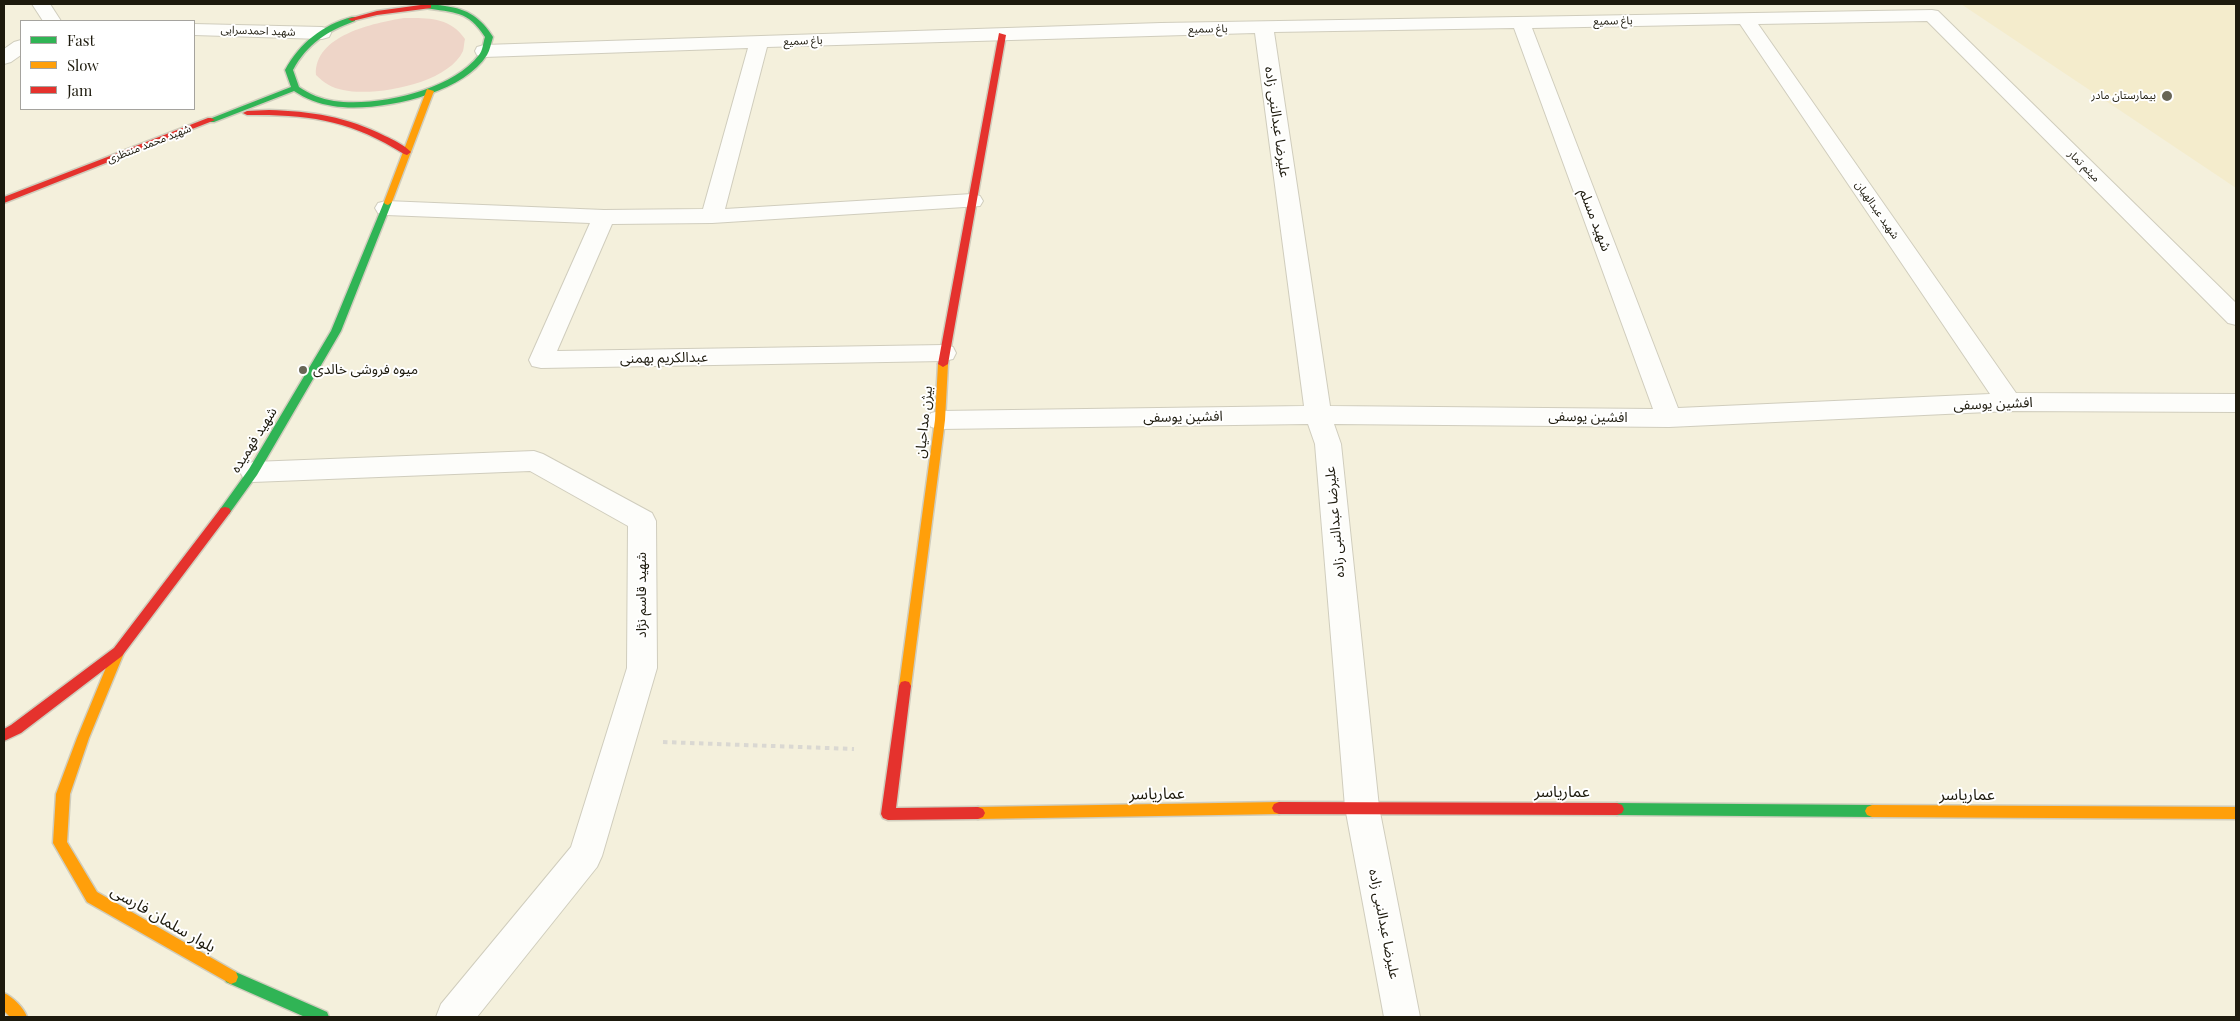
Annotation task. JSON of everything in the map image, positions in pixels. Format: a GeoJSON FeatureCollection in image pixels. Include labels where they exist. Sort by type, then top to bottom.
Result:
{"type":"FeatureCollection","features":[{"type":"Feature","properties":{"kind":"main road"},"geometry":{"type":"LineString","coordinates":[[428,6],[463,7],[480,21],[489,37],[483,55],[462,75],[430,91],[390,102],[350,105],[316,100],[295,88],[289,70],[299,51],[322,33],[355,18],[391,9],[428,6]]}},
{"type":"Feature","properties":{"kind":"main road","name":"بیژن مداحیان"},"geometry":{"type":"LineString","coordinates":[[888,814],[940,420],[944,353],[1002,35]]}},
{"type":"Feature","properties":{"kind":"main road","name":"شهید محمد منتظری"},"geometry":{"type":"LineString","coordinates":[[4,200],[295,88]]}},
{"type":"Feature","properties":{"kind":"main road","name":"شهید فهمیده"},"geometry":{"type":"LineString","coordinates":[[4,735],[16,729],[118,652],[216,524],[253,472],[336,331],[386,208],[430,91]]}},
{"type":"Feature","properties":{"kind":"main road"},"geometry":{"type":"LineString","coordinates":[[227,114],[282,112],[331,117],[374,131],[392,140],[407,152]]}},
{"type":"Feature","properties":{"kind":"main road","name":"بلوار سلمان فارسی"},"geometry":{"type":"LineString","coordinates":[[118,652],[83,738],[63,794],[60,843],[92,897],[229,976],[322,1017]]}},
{"type":"Feature","properties":{"kind":"main road","name":"عماریاسر"},"geometry":{"type":"LineString","coordinates":[[888,814],[1362,807],[2236,813]]}},
{"type":"Feature","properties":{"kind":"main road"},"geometry":{"type":"LineString","coordinates":[[4,1001],[20,1017]]}},
{"type":"Feature","properties":{"kind":"street"},"geometry":{"type":"LineString","coordinates":[[41,4],[51,20]]}},
{"type":"Feature","properties":{"kind":"street"},"geometry":{"type":"LineString","coordinates":[[1802,4],[1818,17]]}},
{"type":"Feature","properties":{"kind":"street","name":"باغ سمیع"},"geometry":{"type":"LineString","coordinates":[[484,52],[759,42],[1264,28],[1932,15]]}},
{"type":"Feature","properties":{"kind":"street","name":"میثم تمار"},"geometry":{"type":"LineString","coordinates":[[1932,15],[2236,317]]}},
{"type":"Feature","properties":{"kind":"street","name":"شهید عبدالهیان"},"geometry":{"type":"LineString","coordinates":[[1745,18],[2009,402]]}},
{"type":"Feature","properties":{"kind":"street","name":"شهید مسلم"},"geometry":{"type":"LineString","coordinates":[[1520,22],[1669,418]]}},
{"type":"Feature","properties":{"kind":"street","name":"علیرضا عبدالنبی زاده"},"geometry":{"type":"LineString","coordinates":[[1264,28],[1318,414],[1328,444],[1362,807],[1402,1017]]}},
{"type":"Feature","properties":{"kind":"street","name":"شهید احمدسرایی"},"geometry":{"type":"LineString","coordinates":[[195,29],[322,33]]}},
{"type":"Feature","properties":{"kind":"street"},"geometry":{"type":"LineString","coordinates":[[712,216],[759,42]]}},
{"type":"Feature","properties":{"kind":"street"},"geometry":{"type":"LineString","coordinates":[[4,58],[20,47]]}},
{"type":"Feature","properties":{"kind":"street"},"geometry":{"type":"LineString","coordinates":[[386,208],[604,217],[712,216],[972,201]]}},
{"type":"Feature","properties":{"kind":"street","name":"عبدالکریم بهمنی"},"geometry":{"type":"LineString","coordinates":[[604,217],[541,360],[944,353]]}},
{"type":"Feature","properties":{"kind":"street","name":"افشین یوسفی"},"geometry":{"type":"LineString","coordinates":[[940,420],[1318,414],[1669,418],[2009,402],[2236,403]]}},
{"type":"Feature","properties":{"kind":"street","name":"شهید قاسم نژاد"},"geometry":{"type":"LineString","coordinates":[[253,472],[534,461],[642,521],[642,668],[585,856],[454,1017]]}},
{"type":"Feature","properties":{"kind":"path"},"geometry":{"type":"LineString","coordinates":[[620,741],[897,751]]}},
{"type":"Feature","properties":{"kind":"shaded area","name":"بیمارستان مادر"},"geometry":{"type":"Polygon","coordinates":[[[1961,4],[2236,4],[2236,188],[1961,4]]]}},
{"type":"Feature","properties":{"kind":"shaded area"},"geometry":{"type":"Polygon","coordinates":[[[404,18],[438,20],[453,26],[465,39],[463,51],[455,62],[427,80],[391,89],[356,92],[343,90],[328,85],[316,75],[318,61],[325,50],[335,41],[348,33],[377,23],[404,18]]]}},
{"type":"Feature","properties":{"kind":"traffic: fast"},"geometry":{"type":"LineString","coordinates":[[352,19],[323,32],[300,52],[289,70],[295,88],[315,99],[333,104],[355,105],[405,98],[429,91],[452,81],[470,69],[483,55],[489,37],[477,20],[464,12],[428,6]]}},
{"type":"Feature","properties":{"kind":"traffic: fast"},"geometry":{"type":"LineString","coordinates":[[211,120],[295,88]]}},
{"type":"Feature","properties":{"kind":"traffic: fast"},"geometry":{"type":"LineString","coordinates":[[225,511],[253,472],[336,331],[388,202]]}},
{"type":"Feature","properties":{"kind":"traffic: fast"},"geometry":{"type":"LineString","coordinates":[[1617,809],[1872,811]]}},
{"type":"Feature","properties":{"kind":"traffic: fast"},"geometry":{"type":"LineString","coordinates":[[231,977],[322,1017]]}},
{"type":"Feature","properties":{"kind":"traffic: slow"},"geometry":{"type":"LineString","coordinates":[[388,202],[430,91]]}},
{"type":"Feature","properties":{"kind":"traffic: slow"},"geometry":{"type":"LineString","coordinates":[[905,686],[940,420],[943,364]]}},
{"type":"Feature","properties":{"kind":"traffic: slow"},"geometry":{"type":"LineString","coordinates":[[118,653],[83,738],[63,794],[60,843],[92,897],[231,977]]}},
{"type":"Feature","properties":{"kind":"traffic: slow"},"geometry":{"type":"LineString","coordinates":[[978,813],[1279,808]]}},
{"type":"Feature","properties":{"kind":"traffic: slow"},"geometry":{"type":"LineString","coordinates":[[1872,811],[2236,813]]}},
{"type":"Feature","properties":{"kind":"traffic: slow"},"geometry":{"type":"LineString","coordinates":[[4,1001],[20,1017]]}},
{"type":"Feature","properties":{"kind":"traffic: jam"},"geometry":{"type":"LineString","coordinates":[[352,19],[377,13],[428,6]]}},
{"type":"Feature","properties":{"kind":"traffic: jam"},"geometry":{"type":"LineString","coordinates":[[943,364],[1002,35]]}},
{"type":"Feature","properties":{"kind":"traffic: jam"},"geometry":{"type":"LineString","coordinates":[[247,113],[290,113],[330,118],[350,123],[369,131],[407,152]]}},
{"type":"Feature","properties":{"kind":"traffic: jam"},"geometry":{"type":"LineString","coordinates":[[4,200],[211,120]]}},
{"type":"Feature","properties":{"kind":"traffic: jam"},"geometry":{"type":"LineString","coordinates":[[4,735],[16,729],[118,652],[225,511]]}},
{"type":"Feature","properties":{"kind":"traffic: jam"},"geometry":{"type":"LineString","coordinates":[[905,686],[888,814],[978,813]]}},
{"type":"Feature","properties":{"kind":"traffic: jam"},"geometry":{"type":"LineString","coordinates":[[1279,808],[1617,809]]}},
{"type":"Feature","properties":{"kind":"place","name":"بیمارستان مادر"},"geometry":{"type":"Point","coordinates":[2167,96]}},
{"type":"Feature","properties":{"kind":"place","name":"میوه فروشی خالدی"},"geometry":{"type":"Point","coordinates":[303,370]}}]}
